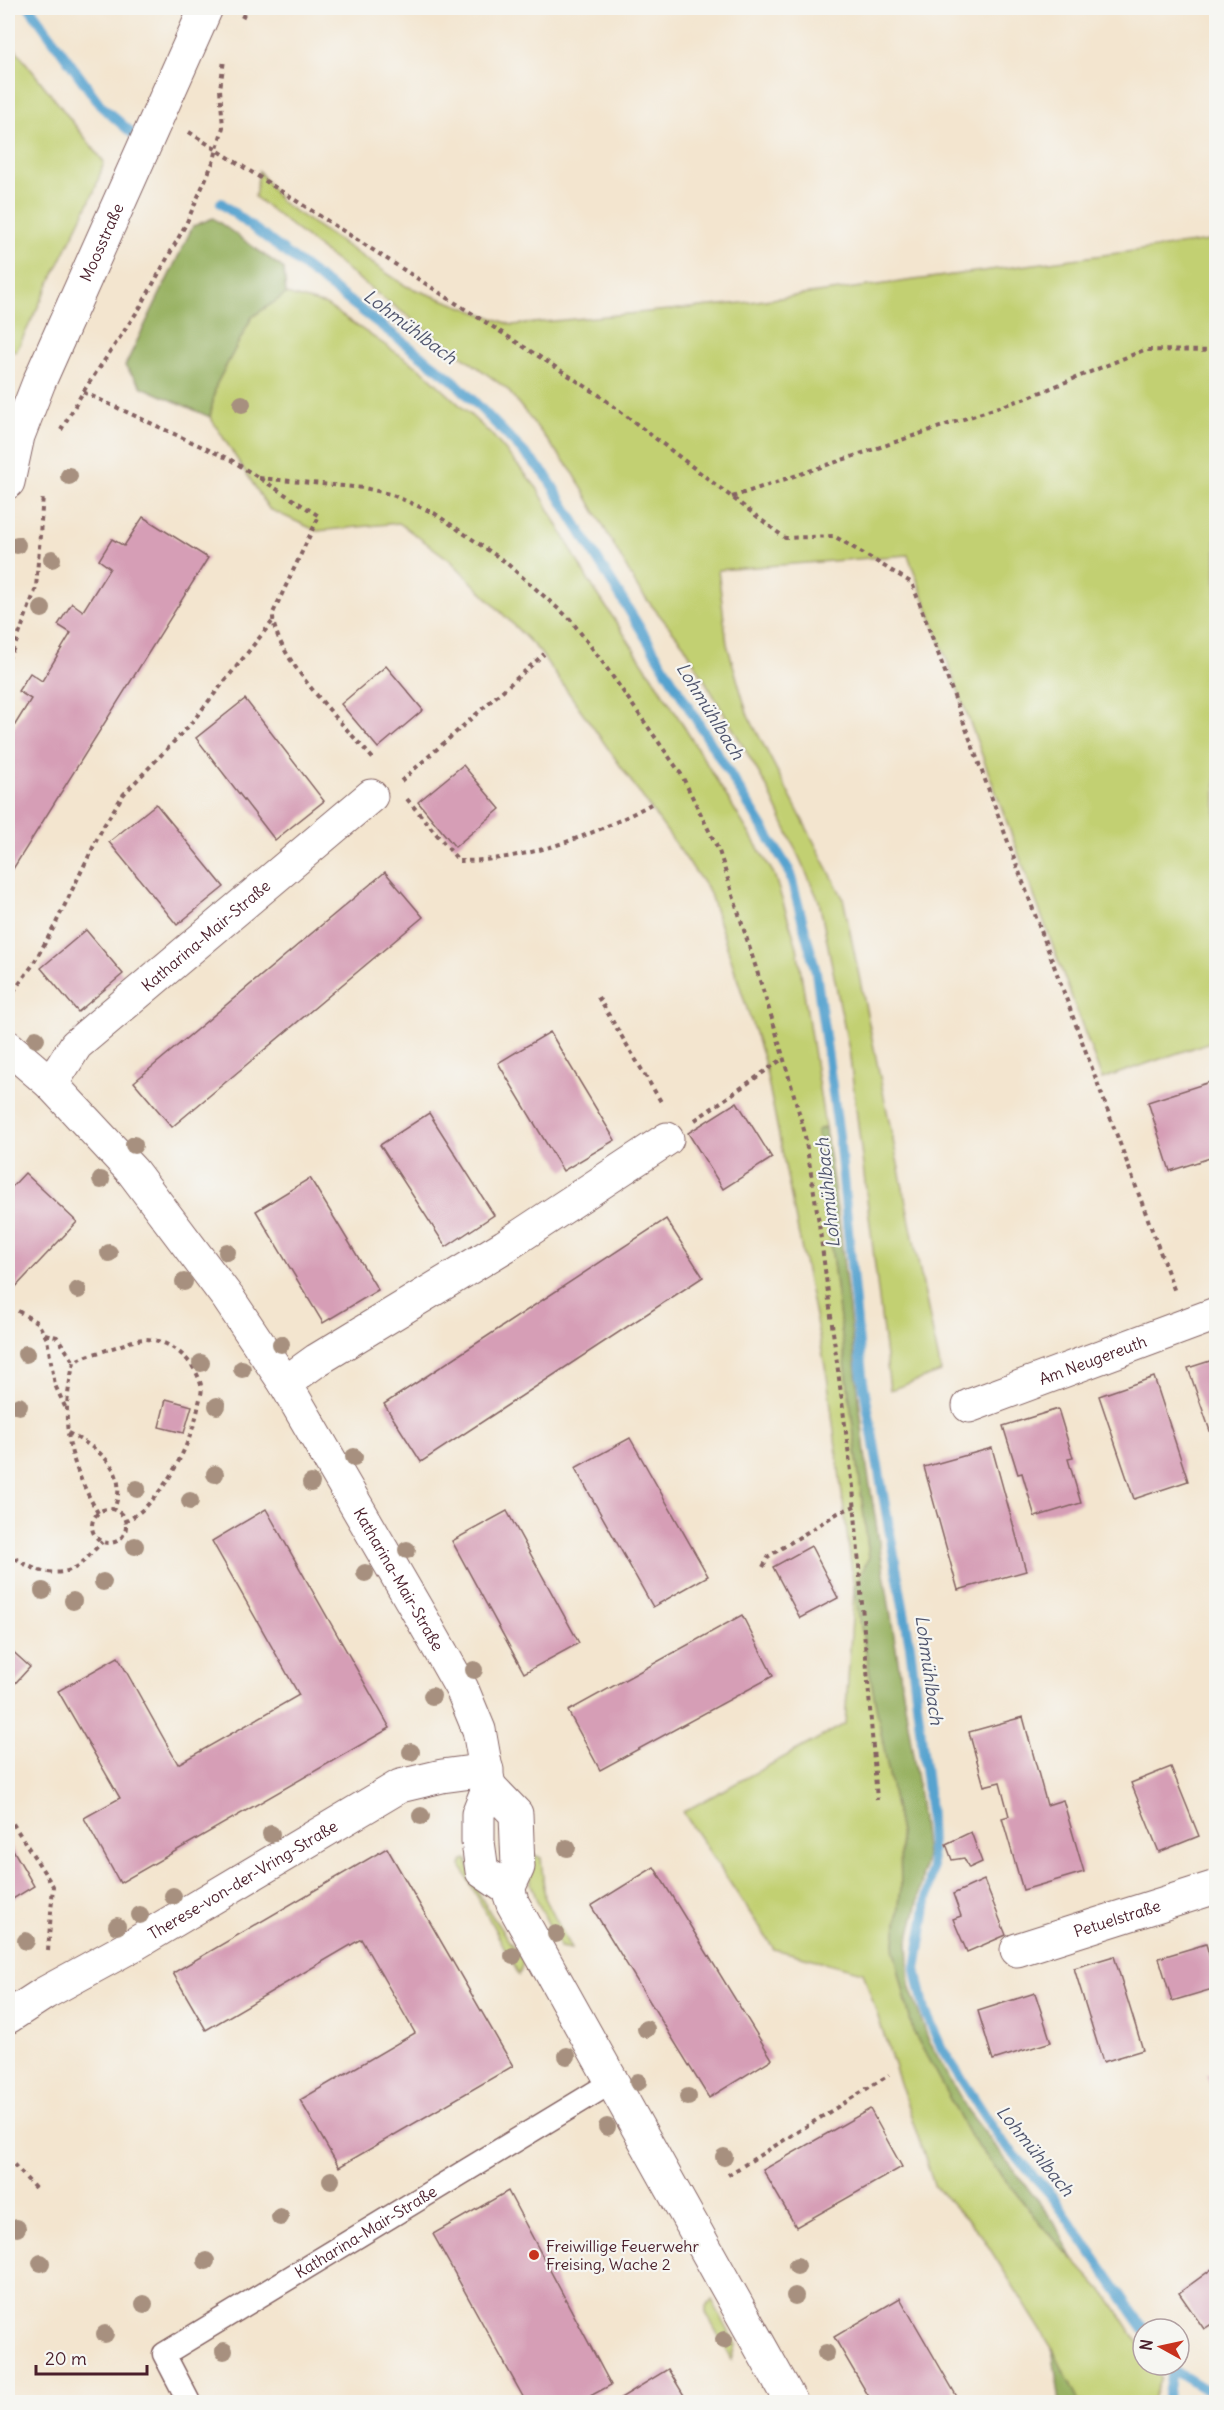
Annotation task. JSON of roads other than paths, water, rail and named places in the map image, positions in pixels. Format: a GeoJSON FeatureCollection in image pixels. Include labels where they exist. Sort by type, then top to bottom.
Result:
{"type":"FeatureCollection","features":[{"type":"Feature","properties":{"kind":"street","name":"Moosstraße"},"geometry":{"type":"LineString","coordinates":[[8,482],[18,436],[39,382],[206,8]]}},
{"type":"Feature","properties":{"kind":"street","name":"Katharina-Mair-Straße"},"geometry":{"type":"LineString","coordinates":[[51,1084],[76,1045],[384,791]]}},
{"type":"Feature","properties":{"kind":"street","name":"Katharina-Mair-Straße"},"geometry":{"type":"LineString","coordinates":[[8,1047],[51,1084],[133,1172],[235,1306],[285,1383],[462,1689],[479,1730],[488,1778]]}},
{"type":"Feature","properties":{"kind":"street"},"geometry":{"type":"LineString","coordinates":[[285,1383],[317,1360],[505,1246],[673,1135]]}},
{"type":"Feature","properties":{"kind":"street","name":"Am Neugereuth"},"geometry":{"type":"LineString","coordinates":[[969,1406],[1201,1319]]}},
{"type":"Feature","properties":{"kind":"street","name":"Therese-von-der-Vring-Straße"},"geometry":{"type":"LineString","coordinates":[[8,2017],[45,1993],[133,1945],[400,1786],[442,1776],[488,1778]]}},
{"type":"Feature","properties":{"kind":"street"},"geometry":{"type":"LineString","coordinates":[[488,1778],[478,1814],[479,1856],[482,1871],[508,1889],[513,1904],[790,2403]]}},
{"type":"Feature","properties":{"kind":"street","name":"Petuelstraße"},"geometry":{"type":"LineString","coordinates":[[1017,1950],[1216,1887]]}},
{"type":"Feature","properties":{"kind":"lane","name":"Katharina-Mair-Straße"},"geometry":{"type":"LineString","coordinates":[[189,2403],[164,2354],[612,2082]]}},
{"type":"Feature","properties":{"kind":"waterway","name":"Lohmühlbach"},"geometry":{"type":"LineString","coordinates":[[30,8],[101,106],[133,134]]}},
{"type":"Feature","properties":{"kind":"waterway","name":"Lohmühlbach"},"geometry":{"type":"LineString","coordinates":[[221,203],[454,381],[545,474],[789,870],[816,972],[839,1136],[862,1376],[910,1646],[929,1800],[932,1869],[916,1969],[925,2011],[942,2049],[1001,2140],[1052,2196],[1136,2317]]}},
{"type":"Feature","properties":{"kind":"waterway","name":"Lohmühlbach"},"geometry":{"type":"LineString","coordinates":[[1167,2402],[1171,2377]]}},
{"type":"Feature","properties":{"kind":"waterway","name":"Lohmühlbach"},"geometry":{"type":"LineString","coordinates":[[1185,2377],[1216,2396]]}},
{"type":"Feature","properties":{"kind":"place","name":"Freiwillige Feuerwehr Freising, Wache 2"},"geometry":{"type":"Point","coordinates":[534,2255]}}]}
